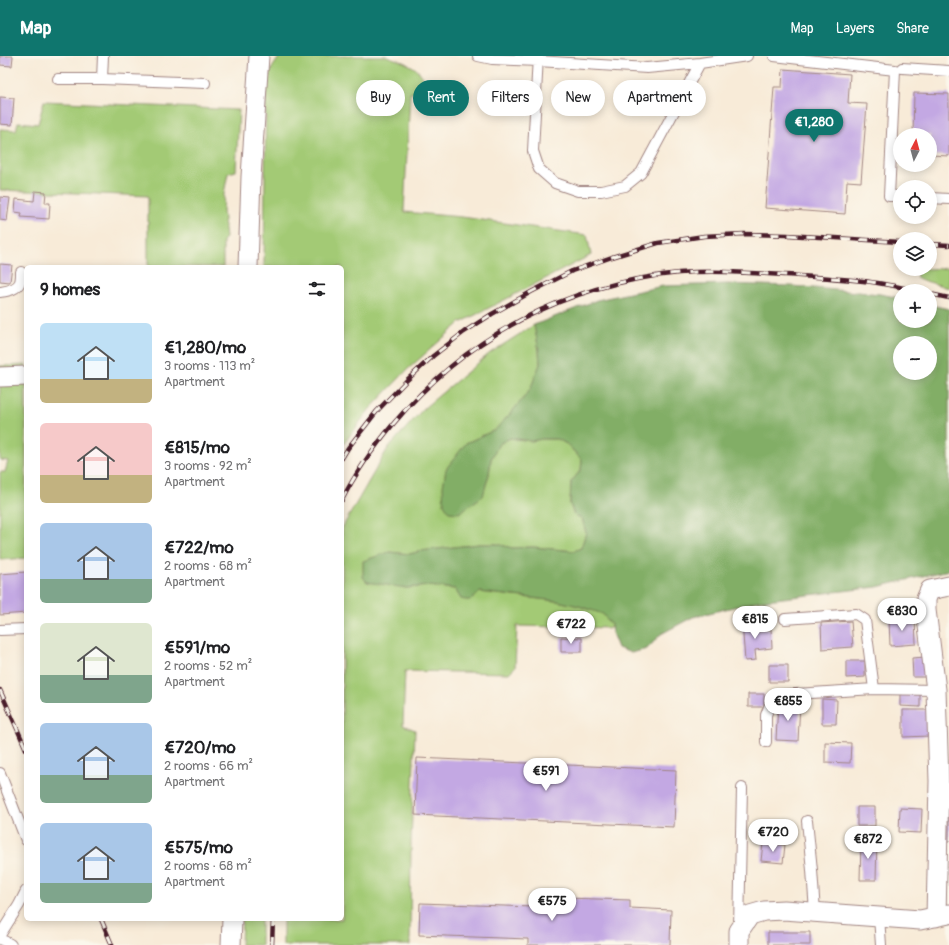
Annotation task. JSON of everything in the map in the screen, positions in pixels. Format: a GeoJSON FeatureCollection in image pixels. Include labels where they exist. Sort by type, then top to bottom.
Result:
{"type":"FeatureCollection","features":[{"type":"Feature","properties":{"kind":"street"},"geometry":{"type":"LineString","coordinates":[[248,265],[251,177],[259,56]]}},
{"type":"Feature","properties":{"kind":"street"},"geometry":{"type":"LineString","coordinates":[[0,377],[24,376]]}},
{"type":"Feature","properties":{"kind":"street"},"geometry":{"type":"LineString","coordinates":[[739,938],[750,915],[764,911],[784,910],[920,920],[942,915],[936,690],[926,610],[926,599],[930,590],[949,586]]}},
{"type":"Feature","properties":{"kind":"street"},"geometry":{"type":"LineString","coordinates":[[231,945],[232,921]]}},
{"type":"Feature","properties":{"kind":"lane"},"geometry":{"type":"LineString","coordinates":[[102,80],[103,56]]}},
{"type":"Feature","properties":{"kind":"lane"},"geometry":{"type":"LineString","coordinates":[[478,56],[492,59],[538,58],[647,68],[700,63],[747,56]]}},
{"type":"Feature","properties":{"kind":"lane"},"geometry":{"type":"LineString","coordinates":[[774,56],[895,70],[889,196],[893,196]]}},
{"type":"Feature","properties":{"kind":"lane"},"geometry":{"type":"LineString","coordinates":[[538,58],[533,150],[538,169],[555,183],[578,191],[601,191],[625,186],[641,173],[700,63]]}},
{"type":"Feature","properties":{"kind":"lane"},"geometry":{"type":"LineString","coordinates":[[902,68],[949,72]]}},
{"type":"Feature","properties":{"kind":"lane"},"geometry":{"type":"LineString","coordinates":[[58,79],[204,83]]}},
{"type":"Feature","properties":{"kind":"lane"},"geometry":{"type":"LineString","coordinates":[[937,198],[949,199]]}},
{"type":"Feature","properties":{"kind":"lane"},"geometry":{"type":"LineString","coordinates":[[0,292],[16,288],[20,282],[21,272]]}},
{"type":"Feature","properties":{"kind":"lane"},"geometry":{"type":"LineString","coordinates":[[785,619],[856,614],[865,620],[874,689]]}},
{"type":"Feature","properties":{"kind":"lane"},"geometry":{"type":"LineString","coordinates":[[0,630],[24,629]]}},
{"type":"Feature","properties":{"kind":"lane"},"geometry":{"type":"LineString","coordinates":[[766,742],[766,715],[771,702],[780,696],[874,689],[936,690]]}},
{"type":"Feature","properties":{"kind":"lane"},"geometry":{"type":"LineString","coordinates":[[0,774],[24,835]]}},
{"type":"Feature","properties":{"kind":"lane"},"geometry":{"type":"LineString","coordinates":[[739,938],[742,788]]}},
{"type":"Feature","properties":{"kind":"lane"},"geometry":{"type":"LineString","coordinates":[[807,821],[815,912]]}},
{"type":"Feature","properties":{"kind":"lane"},"geometry":{"type":"LineString","coordinates":[[1,928],[19,905],[24,895]]}},
{"type":"Feature","properties":{"kind":"lane"},"geometry":{"type":"LineString","coordinates":[[879,917],[881,945]]}},
{"type":"Feature","properties":{"kind":"lane"},"geometry":{"type":"LineString","coordinates":[[0,939],[11,945]]}},
{"type":"Feature","properties":{"kind":"green space"},"geometry":{"type":"Polygon","coordinates":[[[280,56],[386,56],[414,67],[422,75],[424,80],[413,80],[413,93],[410,93],[404,212],[462,217],[587,235],[591,255],[460,323],[408,369],[369,410],[344,443],[344,265],[264,265],[266,85],[272,68],[280,56]]]}},
{"type":"Feature","properties":{"kind":"green space"},"geometry":{"type":"Polygon","coordinates":[[[44,101],[239,110],[236,171],[228,173],[224,194],[223,211],[226,238],[223,241],[223,265],[148,265],[148,196],[0,190],[0,129],[16,130],[18,122],[38,124],[44,101]]]}},
{"type":"Feature","properties":{"kind":"green space"},"geometry":{"type":"Polygon","coordinates":[[[937,268],[949,268],[949,288],[916,277],[937,276],[937,268]]]}},
{"type":"Feature","properties":{"kind":"green space"},"geometry":{"type":"Polygon","coordinates":[[[726,284],[792,286],[880,294],[893,297],[893,328],[937,328],[937,306],[949,309],[949,570],[877,587],[758,601],[693,617],[661,634],[647,649],[631,653],[618,648],[612,633],[611,625],[603,614],[579,606],[557,601],[480,592],[472,599],[464,600],[461,599],[455,589],[429,586],[406,588],[367,582],[363,577],[363,561],[389,552],[410,554],[421,551],[479,544],[497,544],[512,548],[533,547],[574,551],[581,548],[586,533],[582,518],[574,515],[570,504],[571,482],[581,470],[582,460],[568,445],[558,439],[531,441],[510,438],[499,444],[491,459],[489,474],[483,496],[459,513],[449,512],[444,504],[443,487],[446,469],[466,443],[495,430],[530,390],[540,364],[534,325],[597,300],[663,286],[726,284]]]}},
{"type":"Feature","properties":{"kind":"green space"},"geometry":{"type":"Polygon","coordinates":[[[534,325],[539,350],[540,365],[530,390],[495,430],[466,443],[486,484],[491,459],[499,444],[510,438],[531,441],[558,439],[568,445],[582,460],[581,470],[571,482],[570,504],[574,515],[582,518],[586,533],[581,548],[574,551],[533,547],[512,548],[497,544],[479,544],[421,551],[410,554],[389,552],[406,588],[429,586],[455,589],[461,599],[473,598],[479,592],[557,601],[604,614],[612,628],[517,626],[515,667],[509,673],[405,671],[403,725],[415,730],[411,843],[410,945],[283,945],[283,921],[344,921],[344,525],[388,448],[424,408],[490,353],[534,325]]]}},
{"type":"Feature","properties":{"kind":"green space"},"geometry":{"type":"Polygon","coordinates":[[[24,365],[24,558],[0,560],[0,472],[5,472],[8,461],[0,460],[0,366],[24,365]]]}},
{"type":"Feature","properties":{"kind":"green space"},"geometry":{"type":"Polygon","coordinates":[[[242,921],[261,921],[261,945],[241,945],[242,921]]]}},
{"type":"Feature","properties":{"kind":"building"},"geometry":{"type":"Polygon","coordinates":[[[0,56],[13,56],[12,66],[0,65],[0,56]]]}},
{"type":"Feature","properties":{"kind":"building"},"geometry":{"type":"Polygon","coordinates":[[[783,69],[850,74],[848,103],[867,104],[861,182],[847,181],[845,214],[765,208],[774,87],[782,87],[783,69]]]}},
{"type":"Feature","properties":{"kind":"building"},"geometry":{"type":"Polygon","coordinates":[[[914,93],[949,94],[949,156],[937,155],[937,128],[913,128],[914,93]]]}},
{"type":"Feature","properties":{"kind":"building"},"geometry":{"type":"Polygon","coordinates":[[[0,97],[14,98],[12,125],[0,124],[0,97]]]}},
{"type":"Feature","properties":{"kind":"building"},"geometry":{"type":"Polygon","coordinates":[[[35,191],[46,192],[45,203],[50,203],[49,219],[21,217],[22,213],[15,212],[16,199],[34,201],[35,191]]]}},
{"type":"Feature","properties":{"kind":"building"},"geometry":{"type":"Polygon","coordinates":[[[0,197],[10,198],[7,221],[0,220],[0,197]]]}},
{"type":"Feature","properties":{"kind":"building"},"geometry":{"type":"Polygon","coordinates":[[[0,264],[12,265],[10,282],[0,281],[0,264]]]}},
{"type":"Feature","properties":{"kind":"building"},"geometry":{"type":"Polygon","coordinates":[[[24,572],[24,613],[0,615],[0,574],[24,572]]]}},
{"type":"Feature","properties":{"kind":"building"},"geometry":{"type":"Polygon","coordinates":[[[915,617],[916,644],[890,646],[889,619],[915,617]]]}},
{"type":"Feature","properties":{"kind":"building"},"geometry":{"type":"Polygon","coordinates":[[[754,621],[755,630],[771,629],[772,648],[755,650],[756,660],[745,661],[742,622],[754,621]]]}},
{"type":"Feature","properties":{"kind":"building"},"geometry":{"type":"Polygon","coordinates":[[[851,621],[853,647],[822,649],[821,623],[851,621]]]}},
{"type":"Feature","properties":{"kind":"building"},"geometry":{"type":"Polygon","coordinates":[[[561,637],[582,638],[582,652],[561,652],[561,637]]]}},
{"type":"Feature","properties":{"kind":"building"},"geometry":{"type":"Polygon","coordinates":[[[926,657],[927,677],[913,677],[912,658],[926,657]]]}},
{"type":"Feature","properties":{"kind":"building"},"geometry":{"type":"Polygon","coordinates":[[[846,661],[865,661],[865,677],[846,678],[846,661]]]}},
{"type":"Feature","properties":{"kind":"building"},"geometry":{"type":"Polygon","coordinates":[[[769,665],[788,665],[788,682],[769,682],[769,665]]]}},
{"type":"Feature","properties":{"kind":"building"},"geometry":{"type":"Polygon","coordinates":[[[900,693],[920,693],[920,707],[900,706],[900,693]]]}},
{"type":"Feature","properties":{"kind":"building"},"geometry":{"type":"Polygon","coordinates":[[[748,694],[764,694],[764,707],[748,707],[748,694]]]}},
{"type":"Feature","properties":{"kind":"building"},"geometry":{"type":"Polygon","coordinates":[[[822,699],[837,700],[836,724],[822,724],[822,699]]]}},
{"type":"Feature","properties":{"kind":"building"},"geometry":{"type":"Polygon","coordinates":[[[778,703],[800,704],[798,741],[776,740],[778,703]]]}},
{"type":"Feature","properties":{"kind":"building"},"geometry":{"type":"Polygon","coordinates":[[[903,710],[930,710],[930,736],[903,737],[903,710]]]}},
{"type":"Feature","properties":{"kind":"building"},"geometry":{"type":"Polygon","coordinates":[[[825,742],[851,743],[850,763],[825,762],[825,742]]]}},
{"type":"Feature","properties":{"kind":"building"},"geometry":{"type":"Polygon","coordinates":[[[417,758],[676,770],[674,827],[415,815],[417,758]]]}},
{"type":"Feature","properties":{"kind":"building"},"geometry":{"type":"Polygon","coordinates":[[[857,807],[875,807],[875,826],[857,826],[857,807]]]}},
{"type":"Feature","properties":{"kind":"building"},"geometry":{"type":"Polygon","coordinates":[[[900,808],[922,809],[921,833],[899,832],[900,808]]]}},
{"type":"Feature","properties":{"kind":"building"},"geometry":{"type":"Polygon","coordinates":[[[947,808],[949,808],[949,842],[946,842],[947,808]]]}},
{"type":"Feature","properties":{"kind":"building"},"geometry":{"type":"Polygon","coordinates":[[[861,840],[877,840],[876,880],[860,880],[861,840]]]}},
{"type":"Feature","properties":{"kind":"building"},"geometry":{"type":"Polygon","coordinates":[[[763,843],[785,845],[783,863],[761,861],[763,843]]]}},
{"type":"Feature","properties":{"kind":"building"},"geometry":{"type":"Polygon","coordinates":[[[532,897],[630,900],[630,908],[671,910],[670,945],[528,945],[528,939],[419,935],[420,903],[532,907],[532,897]]]}},
{"type":"Feature","properties":{"kind":"building"},"geometry":{"type":"Polygon","coordinates":[[[768,932],[810,932],[810,945],[768,945],[768,932]]]}},
{"type":"Feature","properties":{"kind":"railway"},"geometry":{"type":"LineString","coordinates":[[344,455],[377,411],[433,356],[464,332],[492,314],[572,271],[658,243],[704,236],[744,234],[787,235],[893,242]]}},
{"type":"Feature","properties":{"kind":"railway"},"geometry":{"type":"LineString","coordinates":[[937,244],[949,245]]}},
{"type":"Feature","properties":{"kind":"railway"},"geometry":{"type":"LineString","coordinates":[[344,496],[359,470],[394,423],[423,392],[453,364],[486,340],[558,302],[597,289],[637,279],[692,272],[746,273],[844,279],[893,286]]}},
{"type":"Feature","properties":{"kind":"railway"},"geometry":{"type":"LineString","coordinates":[[937,295],[949,298]]}},
{"type":"Feature","properties":{"kind":"railway"},"geometry":{"type":"LineString","coordinates":[[0,690],[24,744]]}},
{"type":"Feature","properties":{"kind":"railway"},"geometry":{"type":"LineString","coordinates":[[102,921],[112,945]]}},
{"type":"Feature","properties":{"kind":"railway"},"geometry":{"type":"LineString","coordinates":[[272,945],[273,921]]}}]}
